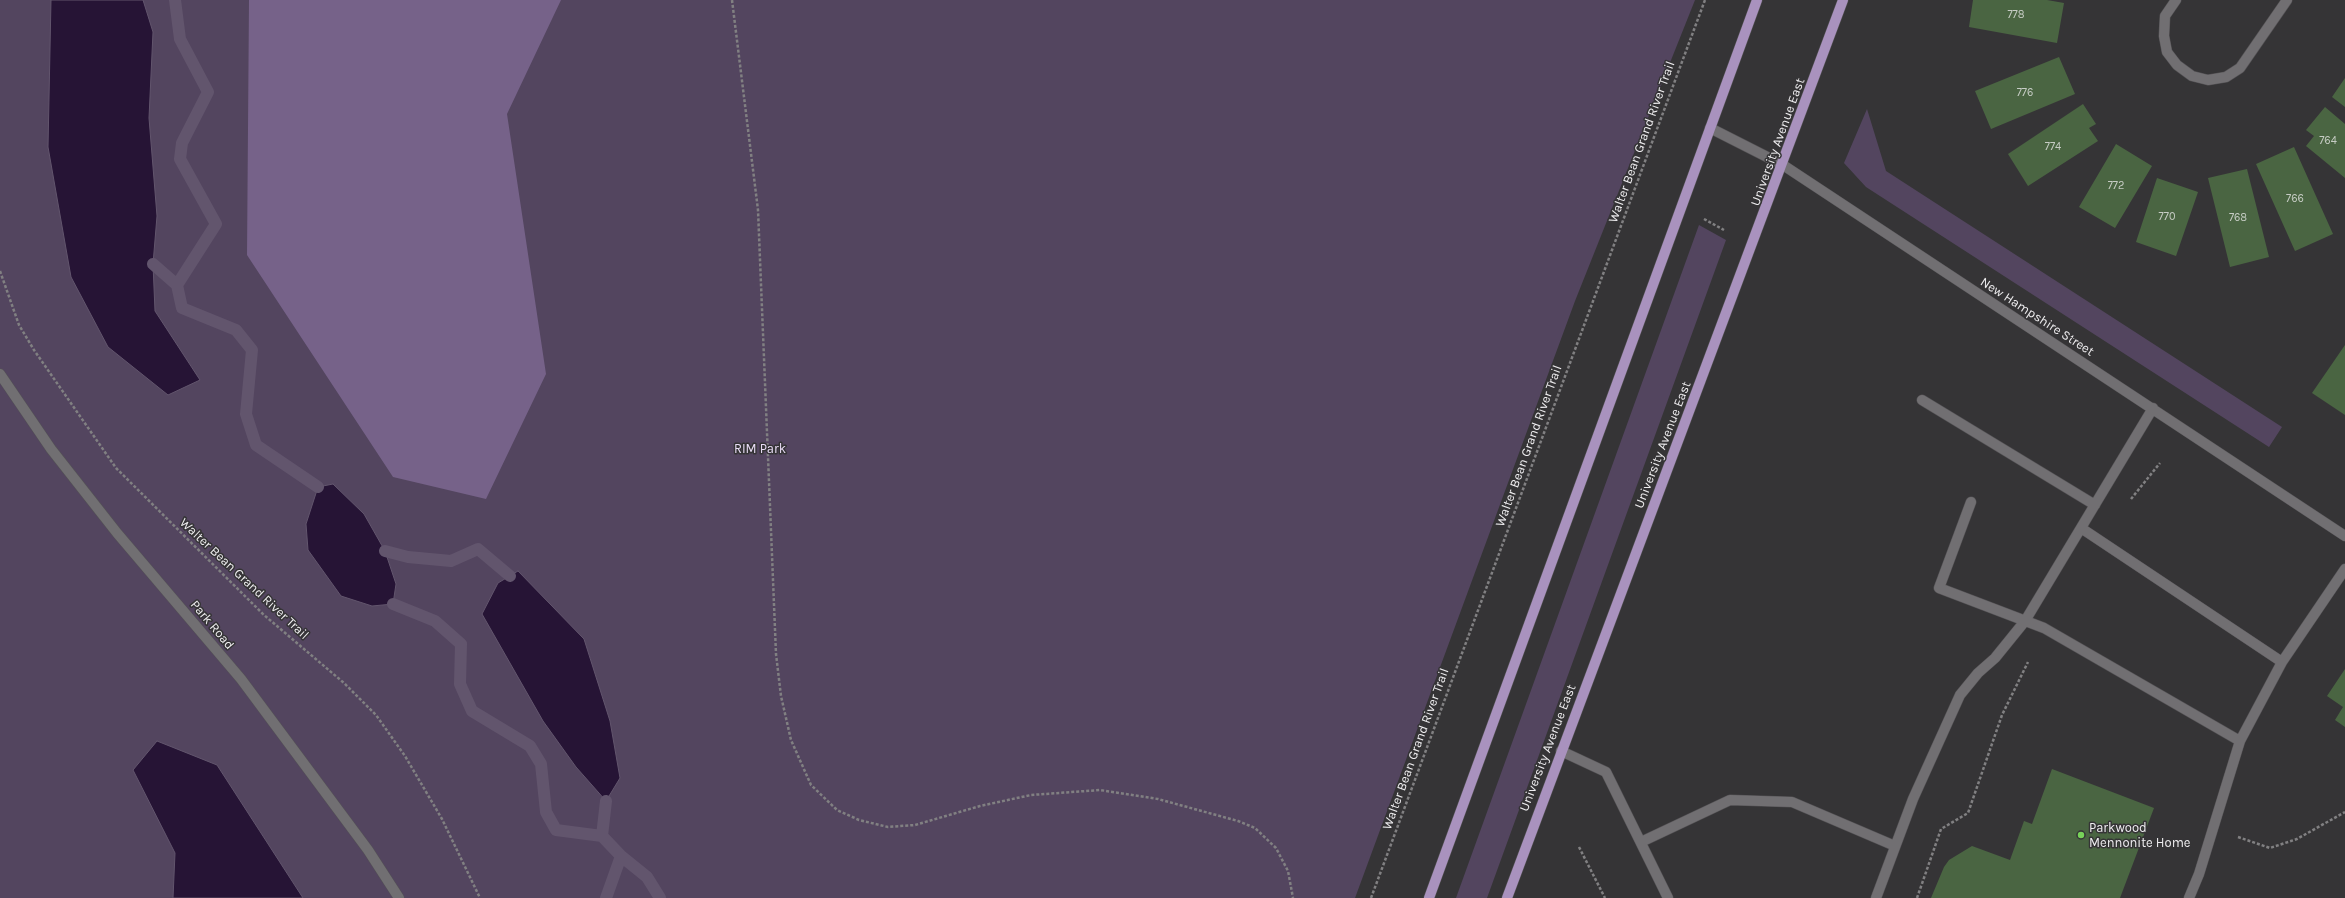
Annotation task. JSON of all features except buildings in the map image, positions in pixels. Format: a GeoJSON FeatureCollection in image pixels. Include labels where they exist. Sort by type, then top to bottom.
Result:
{"type":"FeatureCollection","features":[{"type":"Feature","properties":{"kind":"main road"},"geometry":{"type":"LineString","coordinates":[[1429,898],[1757,0]]}},
{"type":"Feature","properties":{"kind":"main road","name":"University Avenue East"},"geometry":{"type":"LineString","coordinates":[[1506,898],[1783,165],[1843,0]]}},
{"type":"Feature","properties":{"kind":"street"},"geometry":{"type":"LineString","coordinates":[[2176,0],[2165,16],[2164,36],[2167,52],[2177,65],[2192,76],[2208,80],[2226,77],[2240,68],[2287,0]]}},
{"type":"Feature","properties":{"kind":"street","name":"New Hampshire Street"},"geometry":{"type":"LineString","coordinates":[[1710,128],[1783,165],[2345,536]]}},
{"type":"Feature","properties":{"kind":"street","name":"Park Road"},"geometry":{"type":"LineString","coordinates":[[0,374],[50,449],[117,533],[241,679],[368,850],[399,898]]}},
{"type":"Feature","properties":{"kind":"street"},"geometry":{"type":"LineString","coordinates":[[1922,400],[2095,505]]}},
{"type":"Feature","properties":{"kind":"street"},"geometry":{"type":"LineString","coordinates":[[1876,898],[1913,799],[1960,695],[1978,672],[1995,658],[2025,621],[2153,408]]}},
{"type":"Feature","properties":{"kind":"street"},"geometry":{"type":"LineString","coordinates":[[1971,502],[1939,588],[2044,628],[2240,741]]}},
{"type":"Feature","properties":{"kind":"street"},"geometry":{"type":"LineString","coordinates":[[2081,528],[2282,662]]}},
{"type":"Feature","properties":{"kind":"street"},"geometry":{"type":"LineString","coordinates":[[2189,898],[2200,874],[2240,741],[2282,662],[2345,569]]}},
{"type":"Feature","properties":{"kind":"street"},"geometry":{"type":"LineString","coordinates":[[1561,751],[1606,772],[1668,898]]}},
{"type":"Feature","properties":{"kind":"street"},"geometry":{"type":"LineString","coordinates":[[1641,842],[1730,800],[1792,802],[1895,846]]}},
{"type":"Feature","properties":{"kind":"path"},"geometry":{"type":"LineString","coordinates":[[732,0],[758,210],[776,654],[781,696],[791,740],[811,785],[837,810],[859,820],[888,827],[915,825],[980,806],[1031,795],[1100,790],[1158,799],[1238,821],[1255,828],[1276,848],[1288,871],[1293,898]]}},
{"type":"Feature","properties":{"kind":"path","name":"Walter Bean Grand River Trail"},"geometry":{"type":"LineString","coordinates":[[1371,898],[1705,0]]}},
{"type":"Feature","properties":{"kind":"path"},"geometry":{"type":"LineString","coordinates":[[1702,218],[1724,230]]}},
{"type":"Feature","properties":{"kind":"path","name":"Walter Bean Grand River Trail"},"geometry":{"type":"LineString","coordinates":[[0,271],[19,325],[34,350],[116,468],[264,615],[344,683],[376,715],[405,756],[442,819],[480,898]]}},
{"type":"Feature","properties":{"kind":"path"},"geometry":{"type":"LineString","coordinates":[[2128,503],[2160,463]]}},
{"type":"Feature","properties":{"kind":"path"},"geometry":{"type":"LineString","coordinates":[[1917,898],[1941,829],[1968,813],[2002,715],[2044,628]]}},
{"type":"Feature","properties":{"kind":"path"},"geometry":{"type":"LineString","coordinates":[[2232,835],[2270,848],[2297,839],[2345,812]]}},
{"type":"Feature","properties":{"kind":"path"},"geometry":{"type":"LineString","coordinates":[[1579,847],[1605,898]]}},
{"type":"Feature","properties":{"kind":"green space","name":"RIM Park"},"geometry":{"type":"Polygon","coordinates":[[[0,0],[1695,0],[1575,301],[1355,898],[0,898],[0,0]]]}},
{"type":"Feature","properties":{"kind":"green space"},"geometry":{"type":"Polygon","coordinates":[[[1867,109],[1886,171],[2282,427],[2269,447],[1866,187],[1844,163],[1867,109]]]}},
{"type":"Feature","properties":{"kind":"green space"},"geometry":{"type":"Polygon","coordinates":[[[1699,225],[1726,240],[1487,898],[1456,898],[1699,225]]]}},
{"type":"Feature","properties":{"kind":"shaded area"},"geometry":{"type":"Polygon","coordinates":[[[51,0],[143,0],[153,32],[149,118],[157,216],[153,264],[155,311],[200,380],[168,395],[108,347],[71,277],[48,147],[51,0]]]}},
{"type":"Feature","properties":{"kind":"shaded area"},"geometry":{"type":"Polygon","coordinates":[[[249,0],[561,0],[507,114],[546,374],[486,499],[393,477],[247,255],[249,0]]]}},
{"type":"Feature","properties":{"kind":"shaded area"},"geometry":{"type":"Polygon","coordinates":[[[333,484],[364,514],[385,551],[396,584],[393,604],[372,606],[341,596],[308,550],[306,524],[318,487],[333,484]]]}},
{"type":"Feature","properties":{"kind":"shaded area"},"geometry":{"type":"Polygon","coordinates":[[[518,571],[584,639],[610,721],[620,778],[606,801],[576,767],[543,721],[482,614],[498,583],[518,571]]]}},
{"type":"Feature","properties":{"kind":"shaded area"},"geometry":{"type":"Polygon","coordinates":[[[157,741],[217,765],[303,898],[173,898],[175,853],[133,770],[157,741]]]}},
{"type":"Feature","properties":{"kind":"waterway"},"geometry":{"type":"LineString","coordinates":[[175,0],[180,39],[208,92],[182,143],[180,159],[216,224],[177,285],[182,308],[236,330],[252,350],[246,414],[256,445],[318,487]]}},
{"type":"Feature","properties":{"kind":"waterway"},"geometry":{"type":"LineString","coordinates":[[153,264],[177,285]]}},
{"type":"Feature","properties":{"kind":"waterway"},"geometry":{"type":"LineString","coordinates":[[385,551],[408,557],[451,561],[478,549],[510,576]]}},
{"type":"Feature","properties":{"kind":"waterway"},"geometry":{"type":"LineString","coordinates":[[393,604],[435,621],[461,644],[460,684],[472,711],[530,746],[541,764],[546,812],[556,830],[602,836],[621,856],[606,898]]}},
{"type":"Feature","properties":{"kind":"waterway"},"geometry":{"type":"LineString","coordinates":[[602,836],[606,801]]}},
{"type":"Feature","properties":{"kind":"waterway"},"geometry":{"type":"LineString","coordinates":[[621,856],[647,877],[660,898]]}},
{"type":"Feature","properties":{"kind":"place","name":"Parkwood Mennonite Home"},"geometry":{"type":"Point","coordinates":[2081,835]}}]}
